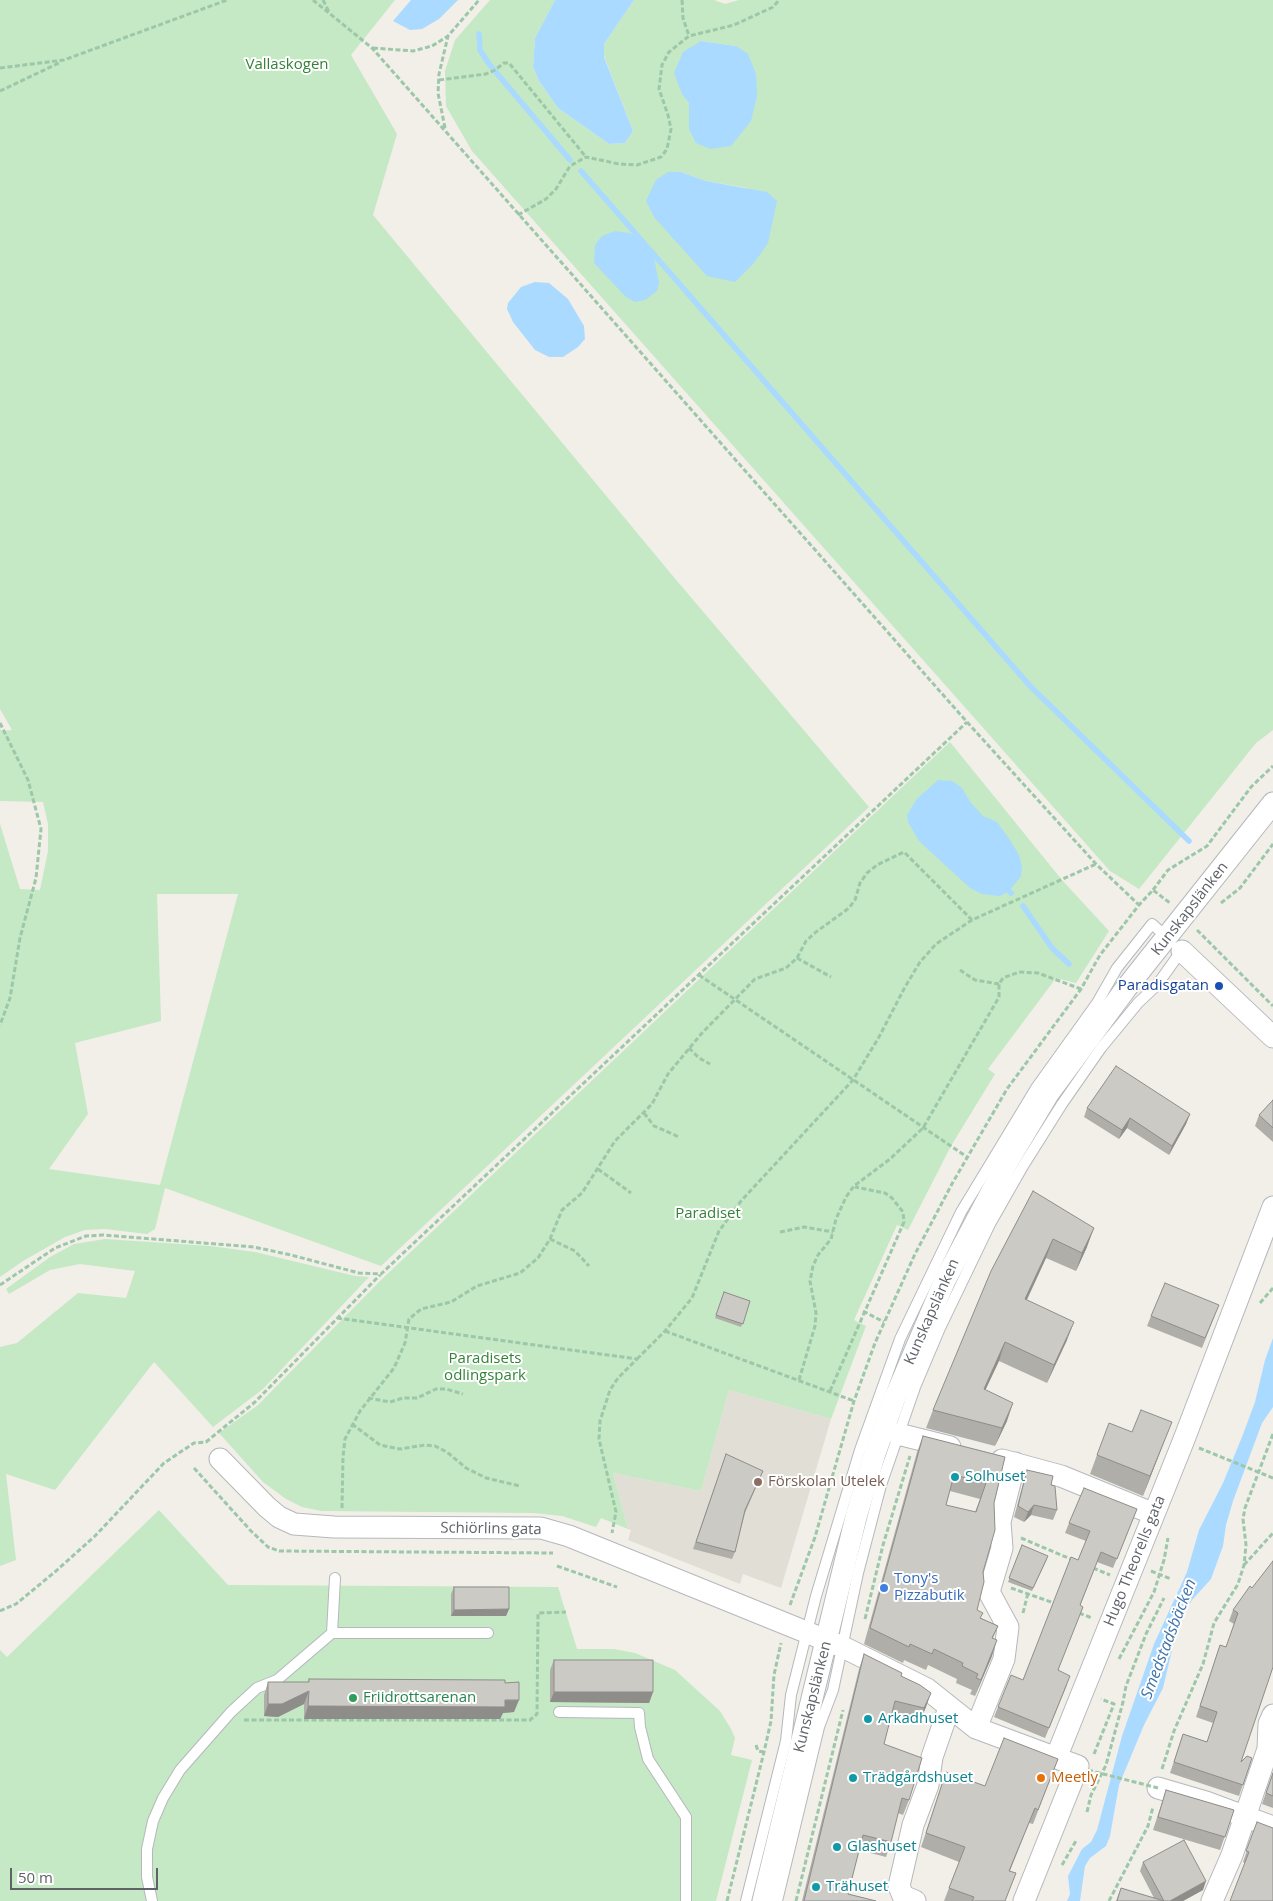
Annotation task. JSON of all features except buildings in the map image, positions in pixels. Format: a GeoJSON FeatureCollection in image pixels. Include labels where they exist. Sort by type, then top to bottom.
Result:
{"type":"FeatureCollection","features":[{"type":"Feature","properties":{"kind":"street","name":"Kunskapslänken"},"geometry":{"type":"LineString","coordinates":[[763,1901],[835,1644],[856,1517],[875,1453],[916,1346],[945,1280],[989,1194],[1048,1094],[1127,987],[1174,944],[1273,803]]}},
{"type":"Feature","properties":{"kind":"street"},"geometry":{"type":"LineString","coordinates":[[1174,944],[1273,1037]]}},
{"type":"Feature","properties":{"kind":"street","name":"Hugo Theorells gata"},"geometry":{"type":"LineString","coordinates":[[1056,1758],[1154,1514],[1273,1207]]}},
{"type":"Feature","properties":{"kind":"street"},"geometry":{"type":"LineString","coordinates":[[898,1434],[1061,1476],[1154,1514]]}},
{"type":"Feature","properties":{"kind":"street","name":"Schiörlins gata"},"geometry":{"type":"LineString","coordinates":[[220,1459],[267,1507],[280,1517],[294,1524],[334,1527],[541,1528],[566,1545],[807,1632],[835,1644],[927,1689],[976,1728],[1056,1758]]}},
{"type":"Feature","properties":{"kind":"street"},"geometry":{"type":"LineString","coordinates":[[976,1728],[1004,1659],[1008,1627],[989,1592],[1002,1548],[1000,1522],[1015,1463]]}},
{"type":"Feature","properties":{"kind":"street"},"geometry":{"type":"LineString","coordinates":[[915,1901],[902,1896],[900,1886],[913,1825],[928,1786],[932,1757],[950,1708]]}},
{"type":"Feature","properties":{"kind":"street"},"geometry":{"type":"LineString","coordinates":[[1212,1901],[1246,1816],[1268,1749],[1269,1724],[1273,1715]]}},
{"type":"Feature","properties":{"kind":"street"},"geometry":{"type":"LineString","coordinates":[[1024,1901],[1083,1768],[1056,1758]]}},
{"type":"Feature","properties":{"kind":"street"},"geometry":{"type":"LineString","coordinates":[[1159,1780],[1273,1826]]}},
{"type":"Feature","properties":{"kind":"lane"},"geometry":{"type":"LineString","coordinates":[[746,1901],[786,1741],[791,1695],[807,1632],[860,1450],[879,1394],[922,1290],[961,1212],[1036,1088],[1097,1003],[1117,968],[1152,924],[1174,944],[1157,985],[1138,1003],[1101,1048],[1023,1166],[966,1271],[915,1387],[881,1485],[835,1644],[830,1699],[819,1727],[777,1901]]}},
{"type":"Feature","properties":{"kind":"lane"},"geometry":{"type":"LineString","coordinates":[[332,1633],[336,1578]]}},
{"type":"Feature","properties":{"kind":"lane"},"geometry":{"type":"LineString","coordinates":[[152,1901],[146,1877],[147,1848],[153,1822],[162,1798],[180,1770],[257,1688],[277,1680],[332,1633],[488,1633]]}},
{"type":"Feature","properties":{"kind":"lane"},"geometry":{"type":"LineString","coordinates":[[559,1712],[640,1712],[640,1726],[648,1759],[686,1817],[686,1901]]}},
{"type":"Feature","properties":{"kind":"path"},"geometry":{"type":"LineString","coordinates":[[0,91],[64,60],[227,0]]}},
{"type":"Feature","properties":{"kind":"path"},"geometry":{"type":"LineString","coordinates":[[313,0],[372,48],[967,722],[1096,864],[1139,904],[1153,890],[1168,870],[1207,846],[1251,787],[1273,766]]}},
{"type":"Feature","properties":{"kind":"path"},"geometry":{"type":"LineString","coordinates":[[324,0],[330,14]]}},
{"type":"Feature","properties":{"kind":"path"},"geometry":{"type":"LineString","coordinates":[[372,48],[413,51],[432,46],[448,36],[479,0]]}},
{"type":"Feature","properties":{"kind":"path"},"geometry":{"type":"LineString","coordinates":[[682,0],[683,18],[689,36]]}},
{"type":"Feature","properties":{"kind":"path"},"geometry":{"type":"LineString","coordinates":[[439,80],[486,74],[504,63],[509,63],[586,157],[619,164],[636,165],[660,157],[667,149],[671,129],[659,89],[662,65],[669,52],[689,36],[734,25],[773,7],[779,0]]}},
{"type":"Feature","properties":{"kind":"path"},"geometry":{"type":"LineString","coordinates":[[445,130],[440,110],[439,80],[448,36]]}},
{"type":"Feature","properties":{"kind":"path"},"geometry":{"type":"LineString","coordinates":[[0,68],[64,60]]}},
{"type":"Feature","properties":{"kind":"path"},"geometry":{"type":"LineString","coordinates":[[518,215],[546,199],[556,189],[570,166],[586,157]]}},
{"type":"Feature","properties":{"kind":"path"},"geometry":{"type":"LineString","coordinates":[[0,1611],[16,1604],[56,1571],[94,1536],[164,1463],[194,1443],[206,1442],[255,1402],[381,1274],[967,722]]}},
{"type":"Feature","properties":{"kind":"path"},"geometry":{"type":"LineString","coordinates":[[0,723],[28,780],[41,828],[36,878],[20,938],[10,998],[0,1026]]}},
{"type":"Feature","properties":{"kind":"path"},"geometry":{"type":"LineString","coordinates":[[1218,905],[1240,888],[1273,844]]}},
{"type":"Feature","properties":{"kind":"path"},"geometry":{"type":"LineString","coordinates":[[342,1516],[342,1458],[345,1439],[368,1398],[394,1368],[405,1343],[409,1319],[421,1309],[451,1302],[477,1286],[520,1273],[538,1258],[550,1239],[562,1210],[582,1193],[615,1141],[652,1104],[668,1074],[689,1048],[755,979],[786,968],[797,958],[806,941],[849,908],[855,900],[860,883],[877,865],[904,852],[972,920]]}},
{"type":"Feature","properties":{"kind":"path"},"geometry":{"type":"LineString","coordinates":[[611,1538],[616,1512],[599,1439],[600,1421],[610,1390],[618,1378],[665,1331],[692,1298],[719,1231],[741,1201],[853,1080],[880,1037],[920,962],[936,944],[972,920],[1096,864]]}},
{"type":"Feature","properties":{"kind":"path"},"geometry":{"type":"LineString","coordinates":[[1153,890],[1168,901]]}},
{"type":"Feature","properties":{"kind":"path"},"geometry":{"type":"LineString","coordinates":[[1203,926],[1198,934],[1273,1006]]}},
{"type":"Feature","properties":{"kind":"path"},"geometry":{"type":"LineString","coordinates":[[797,958],[831,977]]}},
{"type":"Feature","properties":{"kind":"path"},"geometry":{"type":"LineString","coordinates":[[960,970],[974,980],[999,984]]}},
{"type":"Feature","properties":{"kind":"path"},"geometry":{"type":"LineString","coordinates":[[799,1380],[815,1326],[816,1313],[811,1288],[811,1272],[815,1260],[831,1239],[838,1214],[854,1186],[890,1159],[923,1128],[999,997],[999,984],[1009,974],[1019,972],[1045,975],[1080,989]]}},
{"type":"Feature","properties":{"kind":"path"},"geometry":{"type":"LineString","coordinates":[[699,975],[967,1157]]}},
{"type":"Feature","properties":{"kind":"path"},"geometry":{"type":"LineString","coordinates":[[689,1048],[699,1058],[710,1064]]}},
{"type":"Feature","properties":{"kind":"path"},"geometry":{"type":"LineString","coordinates":[[644,1113],[654,1126],[679,1137]]}},
{"type":"Feature","properties":{"kind":"path"},"geometry":{"type":"LineString","coordinates":[[598,1169],[631,1193]]}},
{"type":"Feature","properties":{"kind":"path"},"geometry":{"type":"LineString","coordinates":[[830,1391],[904,1222],[903,1212],[892,1198],[885,1193],[854,1186]]}},
{"type":"Feature","properties":{"kind":"path"},"geometry":{"type":"LineString","coordinates":[[780,1232],[804,1227],[833,1232]]}},
{"type":"Feature","properties":{"kind":"path"},"geometry":{"type":"LineString","coordinates":[[0,1285],[55,1248],[86,1236],[103,1235],[254,1248],[291,1255],[359,1273],[381,1274]]}},
{"type":"Feature","properties":{"kind":"path"},"geometry":{"type":"LineString","coordinates":[[550,1239],[575,1251],[589,1266]]}},
{"type":"Feature","properties":{"kind":"path"},"geometry":{"type":"LineString","coordinates":[[1260,1303],[1273,1288]]}},
{"type":"Feature","properties":{"kind":"path"},"geometry":{"type":"LineString","coordinates":[[863,1312],[884,1322]]}},
{"type":"Feature","properties":{"kind":"path"},"geometry":{"type":"LineString","coordinates":[[336,1318],[637,1359]]}},
{"type":"Feature","properties":{"kind":"path"},"geometry":{"type":"LineString","coordinates":[[665,1331],[854,1401]]}},
{"type":"Feature","properties":{"kind":"path"},"geometry":{"type":"LineString","coordinates":[[368,1398],[390,1402],[403,1398],[417,1398],[436,1389],[446,1389],[463,1394]]}},
{"type":"Feature","properties":{"kind":"path"},"geometry":{"type":"LineString","coordinates":[[352,1424],[380,1445],[400,1449],[424,1445],[435,1446],[447,1452],[466,1468],[486,1478],[520,1486]]}},
{"type":"Feature","properties":{"kind":"path"},"geometry":{"type":"LineString","coordinates":[[1109,1901],[1148,1826],[1171,1739],[1203,1664],[1214,1623],[1238,1584],[1244,1565],[1246,1545],[1243,1519],[1244,1508],[1273,1434]]}},
{"type":"Feature","properties":{"kind":"path"},"geometry":{"type":"LineString","coordinates":[[1199,1448],[1273,1478]]}},
{"type":"Feature","properties":{"kind":"path"},"geometry":{"type":"LineString","coordinates":[[194,1468],[251,1531],[268,1547],[279,1551],[566,1545]]}},
{"type":"Feature","properties":{"kind":"path"},"geometry":{"type":"LineString","coordinates":[[1000,1529],[1074,1560]]}},
{"type":"Feature","properties":{"kind":"path"},"geometry":{"type":"LineString","coordinates":[[1114,1661],[1123,1655],[1161,1575],[1170,1529]]}},
{"type":"Feature","properties":{"kind":"path"},"geometry":{"type":"LineString","coordinates":[[1244,1565],[1273,1533]]}},
{"type":"Feature","properties":{"kind":"path"},"geometry":{"type":"LineString","coordinates":[[557,1566],[617,1587]]}},
{"type":"Feature","properties":{"kind":"path"},"geometry":{"type":"LineString","coordinates":[[1092,1567],[1127,1582]]}},
{"type":"Feature","properties":{"kind":"path"},"geometry":{"type":"LineString","coordinates":[[1144,1568],[1171,1579]]}},
{"type":"Feature","properties":{"kind":"path"},"geometry":{"type":"LineString","coordinates":[[989,1592],[1000,1588],[1014,1588],[1064,1607]]}},
{"type":"Feature","properties":{"kind":"path"},"geometry":{"type":"LineString","coordinates":[[1087,1812],[1091,1795],[1106,1765],[1124,1702],[1126,1686],[1146,1634],[1164,1598]]}},
{"type":"Feature","properties":{"kind":"path"},"geometry":{"type":"LineString","coordinates":[[1073,1610],[1110,1624]]}},
{"type":"Feature","properties":{"kind":"path"},"geometry":{"type":"LineString","coordinates":[[225,1720],[530,1720],[537,1714],[538,1613],[566,1612]]}},
{"type":"Feature","properties":{"kind":"path"},"geometry":{"type":"LineString","coordinates":[[1093,1695],[1114,1704],[1083,1768],[1159,1780]]}},
{"type":"Feature","properties":{"kind":"path"},"geometry":{"type":"LineString","coordinates":[[727,1901],[764,1752],[758,1751],[756,1745]]}},
{"type":"Feature","properties":{"kind":"path"},"geometry":{"type":"LineString","coordinates":[[821,1799],[826,1800]]}},
{"type":"Feature","properties":{"kind":"shaded area","name":"Förskolan Utelek"},"geometry":{"type":"Polygon","coordinates":[[[729,1390],[831,1419],[781,1588],[743,1574],[740,1584],[628,1540],[631,1530],[628,1529],[613,1473],[701,1491],[729,1390]]]}},
{"type":"Feature","properties":{"kind":"green space","name":"Vallaskogen"},"geometry":{"type":"Polygon","coordinates":[[[0,0],[395,0],[351,55],[397,134],[373,215],[672,575],[869,807],[381,1266],[165,1188],[155,1229],[147,1234],[105,1229],[85,1230],[65,1237],[23,1261],[0,1277],[0,824],[20,889],[40,890],[48,851],[48,824],[43,802],[0,801],[0,729],[2,731],[12,730],[0,709],[0,0]],[[157,894],[161,1021],[75,1043],[88,1114],[49,1169],[160,1185],[238,894],[157,894]]]}},
{"type":"Feature","properties":{"kind":"green space"},"geometry":{"type":"Polygon","coordinates":[[[490,0],[555,0],[535,38],[533,67],[539,81],[558,108],[609,144],[625,143],[633,131],[604,56],[604,44],[634,0],[714,0],[725,4],[739,0],[1273,0],[1273,730],[1256,743],[1139,889],[1110,871],[472,151],[446,106],[445,71],[455,40],[490,0]],[[701,41],[689,103],[689,129],[736,46],[701,41]],[[681,172],[735,282],[748,188],[706,181],[681,172]]]}},
{"type":"Feature","properties":{"kind":"green space","name":"Paradiset"},"geometry":{"type":"Polygon","coordinates":[[[950,742],[1062,880],[1109,931],[1076,983],[1056,978],[988,1069],[995,1074],[951,1146],[908,1230],[897,1225],[854,1320],[866,1326],[831,1419],[729,1390],[701,1491],[613,1473],[628,1529],[601,1518],[596,1527],[562,1516],[533,1513],[321,1511],[302,1507],[286,1499],[263,1482],[219,1433],[258,1405],[380,1281],[950,742]]]}},
{"type":"Feature","properties":{"kind":"green space"},"geometry":{"type":"Polygon","coordinates":[[[105,1239],[210,1246],[255,1252],[355,1276],[369,1277],[263,1389],[213,1427],[154,1362],[55,1490],[6,1474],[16,1560],[0,1566],[0,1347],[17,1343],[78,1293],[126,1298],[135,1271],[80,1264],[50,1270],[9,1294],[6,1289],[50,1257],[74,1244],[105,1239]]]}},
{"type":"Feature","properties":{"kind":"green space","name":"Friidrottsarenan"},"geometry":{"type":"Polygon","coordinates":[[[159,1510],[228,1585],[558,1587],[577,1649],[614,1649],[635,1653],[675,1670],[720,1711],[735,1738],[731,1755],[752,1760],[716,1901],[0,1901],[0,1650],[7,1657],[159,1510]]]}},
{"type":"Feature","properties":{"kind":"water"},"geometry":{"type":"Polygon","coordinates":[[[411,0],[458,0],[439,19],[422,29],[410,30],[393,21],[411,0]]]}},
{"type":"Feature","properties":{"kind":"water"},"geometry":{"type":"Polygon","coordinates":[[[555,0],[634,0],[604,44],[604,57],[633,131],[625,143],[609,144],[558,108],[539,81],[533,67],[535,38],[555,0]]]}},
{"type":"Feature","properties":{"kind":"water"},"geometry":{"type":"Polygon","coordinates":[[[701,41],[736,46],[748,54],[756,74],[757,96],[751,121],[731,146],[711,149],[696,143],[689,129],[689,103],[682,94],[674,73],[683,52],[701,41]]]}},
{"type":"Feature","properties":{"kind":"water"},"geometry":{"type":"Polygon","coordinates":[[[668,172],[681,172],[706,181],[767,192],[777,201],[768,243],[754,263],[735,282],[707,276],[654,217],[646,201],[656,180],[668,172]]]}},
{"type":"Feature","properties":{"kind":"water"},"geometry":{"type":"Polygon","coordinates":[[[615,231],[639,237],[653,253],[659,283],[657,291],[645,300],[635,302],[626,297],[594,263],[595,245],[602,236],[615,231]]]}},
{"type":"Feature","properties":{"kind":"water"},"geometry":{"type":"Polygon","coordinates":[[[535,282],[549,283],[568,299],[584,326],[585,339],[578,347],[563,357],[549,357],[535,350],[513,322],[507,309],[508,303],[521,287],[535,282]]]}},
{"type":"Feature","properties":{"kind":"water"},"geometry":{"type":"Polygon","coordinates":[[[938,780],[952,781],[962,788],[971,803],[983,816],[997,822],[1010,840],[1019,855],[1022,867],[1021,876],[1009,891],[1000,896],[982,894],[970,888],[919,841],[908,822],[907,815],[916,800],[938,780]]]}},
{"type":"Feature","properties":{"kind":"water","name":"Smedstadsbäcken"},"geometry":{"type":"Polygon","coordinates":[[[1273,1338],[1273,1407],[1262,1423],[1233,1501],[1226,1525],[1223,1546],[1211,1579],[1192,1600],[1184,1613],[1174,1642],[1163,1688],[1144,1725],[1119,1785],[1110,1836],[1106,1846],[1090,1858],[1085,1866],[1080,1901],[1067,1901],[1070,1894],[1068,1876],[1082,1849],[1091,1842],[1097,1830],[1122,1736],[1154,1644],[1187,1572],[1199,1530],[1223,1483],[1242,1437],[1255,1402],[1265,1360],[1273,1338]]]}},
{"type":"Feature","properties":{"kind":"waterway"},"geometry":{"type":"LineString","coordinates":[[479,34],[480,50],[489,64],[570,160]]}},
{"type":"Feature","properties":{"kind":"waterway"},"geometry":{"type":"LineString","coordinates":[[581,171],[1030,686],[1189,841]]}},
{"type":"Feature","properties":{"kind":"waterway"},"geometry":{"type":"LineString","coordinates":[[1023,906],[1052,948],[1069,964]]}},
{"type":"Feature","properties":{"kind":"place","name":"Paradisgatan"},"geometry":{"type":"Point","coordinates":[1219,986]}},
{"type":"Feature","properties":{"kind":"place","name":"Solhuset"},"geometry":{"type":"Point","coordinates":[955,1477]}},
{"type":"Feature","properties":{"kind":"place","name":"Förskolan Utelek"},"geometry":{"type":"Point","coordinates":[758,1482]}},
{"type":"Feature","properties":{"kind":"place","name":"Tony's Pizzabutik"},"geometry":{"type":"Point","coordinates":[884,1588]}},
{"type":"Feature","properties":{"kind":"place","name":"Friidrottsarenan"},"geometry":{"type":"Point","coordinates":[353,1698]}},
{"type":"Feature","properties":{"kind":"place","name":"Arkadhuset"},"geometry":{"type":"Point","coordinates":[868,1719]}},
{"type":"Feature","properties":{"kind":"place","name":"Trädgårdshuset"},"geometry":{"type":"Point","coordinates":[853,1778]}},
{"type":"Feature","properties":{"kind":"place","name":"Meetly"},"geometry":{"type":"Point","coordinates":[1041,1778]}},
{"type":"Feature","properties":{"kind":"place","name":"Glashuset"},"geometry":{"type":"Point","coordinates":[837,1847]}},
{"type":"Feature","properties":{"kind":"place","name":"Trähuset"},"geometry":{"type":"Point","coordinates":[816,1887]}},
{"type":"Feature","properties":{"kind":"park label","name":"Paradisets odlingspark"},"geometry":{"type":"Point","coordinates":[485,1368]}}]}
